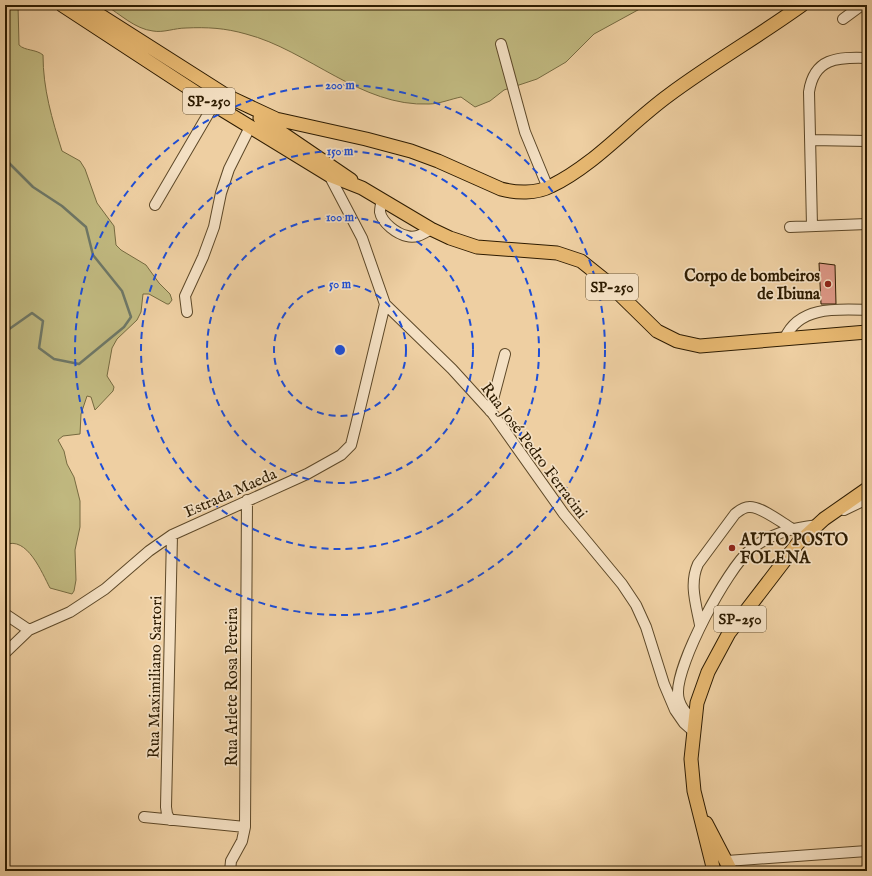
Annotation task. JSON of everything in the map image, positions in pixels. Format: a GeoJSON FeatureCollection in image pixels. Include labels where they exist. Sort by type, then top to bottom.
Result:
{"type":"FeatureCollection","features":[{"type":"Feature","properties":{"kind":"main road","name":"SP-250"},"geometry":{"type":"LineString","coordinates":[[62,5],[250,127],[329,175],[362,188]]}},
{"type":"Feature","properties":{"kind":"main road","name":"SP-250"},"geometry":{"type":"LineString","coordinates":[[84,5],[229,97],[340,170],[362,188],[431,229],[476,246],[557,253],[581,261],[606,281],[657,331],[677,341],[700,346],[867,332]]}},
{"type":"Feature","properties":{"kind":"main road"},"geometry":{"type":"LineString","coordinates":[[229,97],[276,119],[366,139],[411,151],[511,191],[538,191],[548,188],[585,164],[668,95],[802,5]]}},
{"type":"Feature","properties":{"kind":"main road"},"geometry":{"type":"LineString","coordinates":[[189,87],[239,115],[278,130],[323,130]]}},
{"type":"Feature","properties":{"kind":"main road","name":"SP-250"},"geometry":{"type":"LineString","coordinates":[[729,866],[703,817],[694,791],[690,758],[697,703],[708,672],[729,633],[798,543],[821,522],[867,489]]}},
{"type":"Feature","properties":{"kind":"main road"},"geometry":{"type":"LineString","coordinates":[[694,791],[714,871]]}},
{"type":"Feature","properties":{"kind":"street"},"geometry":{"type":"LineString","coordinates":[[843,20],[862,5]]}},
{"type":"Feature","properties":{"kind":"street"},"geometry":{"type":"LineString","coordinates":[[501,44],[525,132],[548,188]]}},
{"type":"Feature","properties":{"kind":"street"},"geometry":{"type":"LineString","coordinates":[[812,226],[809,92],[811,77],[821,66],[835,60],[867,58]]}},
{"type":"Feature","properties":{"kind":"street"},"geometry":{"type":"LineString","coordinates":[[155,205],[214,104]]}},
{"type":"Feature","properties":{"kind":"street"},"geometry":{"type":"LineString","coordinates":[[187,312],[185,296],[203,257],[214,227],[221,193],[229,169],[250,127]]}},
{"type":"Feature","properties":{"kind":"street"},"geometry":{"type":"LineString","coordinates":[[811,140],[867,141]]}},
{"type":"Feature","properties":{"kind":"street","name":"Rua José Pedro Ferracini"},"geometry":{"type":"LineString","coordinates":[[329,175],[362,238],[385,304],[452,369],[490,411],[560,509],[622,584],[646,626],[664,684],[675,710],[684,723],[693,726]]}},
{"type":"Feature","properties":{"kind":"street"},"geometry":{"type":"LineString","coordinates":[[382,200],[380,211],[383,220],[394,230],[408,237],[421,235],[431,229]]}},
{"type":"Feature","properties":{"kind":"street"},"geometry":{"type":"LineString","coordinates":[[790,226],[867,224]]}},
{"type":"Feature","properties":{"kind":"street","name":"Estrada Maeda"},"geometry":{"type":"LineString","coordinates":[[5,653],[29,630],[64,615],[106,589],[149,551],[172,535],[325,465],[342,455],[351,445],[385,304]]}},
{"type":"Feature","properties":{"kind":"street"},"geometry":{"type":"LineString","coordinates":[[785,338],[796,321],[809,314],[827,310],[867,310]]}},
{"type":"Feature","properties":{"kind":"street"},"geometry":{"type":"LineString","coordinates":[[490,411],[505,354]]}},
{"type":"Feature","properties":{"kind":"street"},"geometry":{"type":"LineString","coordinates":[[693,726],[682,707],[678,692],[688,656],[700,625],[732,572],[750,551],[764,541],[791,528],[821,522],[867,499]]}},
{"type":"Feature","properties":{"kind":"street","name":"Rua Arlete Rosa Pereira"},"geometry":{"type":"LineString","coordinates":[[230,871],[231,861],[242,841],[245,826],[247,500]]}},
{"type":"Feature","properties":{"kind":"street"},"geometry":{"type":"LineString","coordinates":[[700,625],[693,589],[694,572],[698,564],[735,514],[743,508],[754,508],[791,528]]}},
{"type":"Feature","properties":{"kind":"street","name":"Rua Maximiliano Sartori"},"geometry":{"type":"LineString","coordinates":[[170,820],[166,807],[172,535]]}},
{"type":"Feature","properties":{"kind":"street"},"geometry":{"type":"LineString","coordinates":[[5,614],[29,630]]}},
{"type":"Feature","properties":{"kind":"street"},"geometry":{"type":"LineString","coordinates":[[144,817],[245,826]]}},
{"type":"Feature","properties":{"kind":"street"},"geometry":{"type":"LineString","coordinates":[[729,866],[867,851]]}},
{"type":"Feature","properties":{"kind":"shaded area"},"geometry":{"type":"Polygon","coordinates":[[[5,5],[18,5],[19,45],[43,55],[46,92],[62,151],[80,161],[85,169],[97,203],[114,226],[116,245],[121,250],[146,265],[159,283],[170,294],[172,300],[169,304],[167,304],[149,294],[143,294],[141,312],[137,320],[117,339],[112,348],[107,376],[114,387],[113,391],[95,410],[91,397],[87,396],[81,414],[80,434],[63,436],[58,440],[64,451],[67,464],[74,477],[80,501],[80,527],[75,550],[76,580],[72,594],[50,588],[38,565],[27,550],[20,545],[13,543],[5,545],[5,5]]]}},
{"type":"Feature","properties":{"kind":"shaded area"},"geometry":{"type":"Polygon","coordinates":[[[105,5],[647,5],[594,34],[566,62],[537,79],[504,90],[490,101],[475,107],[461,97],[429,104],[404,103],[380,97],[335,76],[291,52],[246,34],[231,30],[209,28],[182,28],[161,31],[146,30],[105,5]]]}},
{"type":"Feature","properties":{"kind":"building","name":"Corpo de bombeiros de Ibiuna"},"geometry":{"type":"Polygon","coordinates":[[[819,263],[835,265],[836,304],[821,304],[819,263]]]}},
{"type":"Feature","properties":{"kind":"waterway"},"geometry":{"type":"LineString","coordinates":[[5,159],[33,187],[62,206],[86,227],[93,255],[122,291],[131,317],[124,327],[79,364],[54,359],[39,348],[43,321],[32,313],[5,332]]}},
{"type":"Feature","properties":{"kind":"place","name":"Corpo de bombeiros de Ibiuna"},"geometry":{"type":"Point","coordinates":[828,284]}},
{"type":"Feature","properties":{"kind":"place","name":"AUTO POSTO FOLENA"},"geometry":{"type":"Point","coordinates":[732,548]}}]}
